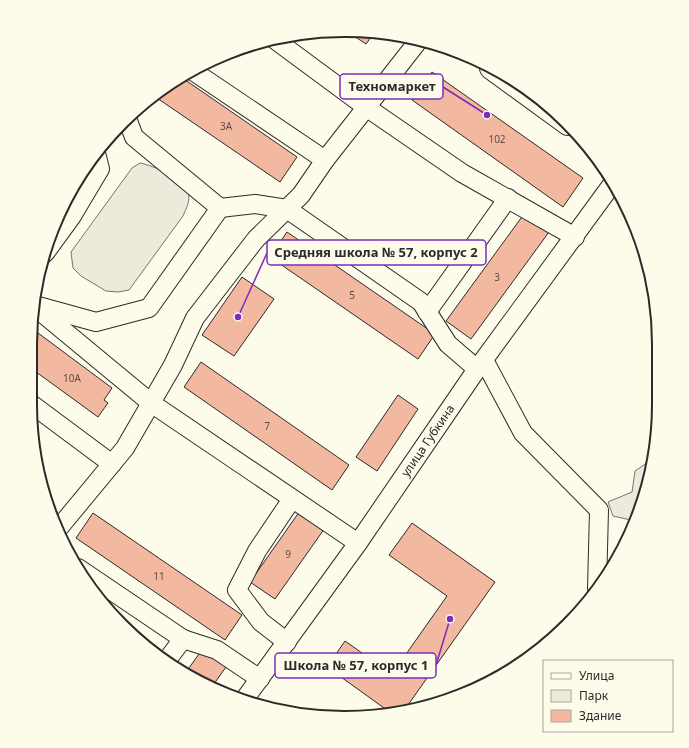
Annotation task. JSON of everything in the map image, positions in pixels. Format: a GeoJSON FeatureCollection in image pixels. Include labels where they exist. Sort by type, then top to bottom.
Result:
{"type":"FeatureCollection","features":[{"type":"Feature","properties":{"kind":"street"},"geometry":{"type":"LineString","coordinates":[[281,44],[366,107],[462,173],[575,237]]}},
{"type":"Feature","properties":{"kind":"street"},"geometry":{"type":"LineString","coordinates":[[62,525],[125,448],[173,365],[195,318],[256,239],[301,194],[325,160],[415,45]]}},
{"type":"Feature","properties":{"kind":"street"},"geometry":{"type":"LineString","coordinates":[[198,74],[325,160]]}},
{"type":"Feature","properties":{"kind":"street"},"geometry":{"type":"LineString","coordinates":[[129,125],[134,137],[220,208],[255,204],[287,209],[421,302],[448,344],[480,365],[523,433],[599,510],[597,578]]}},
{"type":"Feature","properties":{"kind":"street"},"geometry":{"type":"LineString","coordinates":[[56,238],[72,216],[100,169],[98,161]]}},
{"type":"Feature","properties":{"kind":"street","name":"улица Губкина"},"geometry":{"type":"LineString","coordinates":[[247,695],[358,543],[480,365],[609,188]]}},
{"type":"Feature","properties":{"kind":"street"},"geometry":{"type":"LineString","coordinates":[[427,312],[508,198]]}},
{"type":"Feature","properties":{"kind":"street"},"geometry":{"type":"LineString","coordinates":[[40,307],[96,322],[149,308],[220,208]]}},
{"type":"Feature","properties":{"kind":"street"},"geometry":{"type":"LineString","coordinates":[[39,310],[151,404],[358,543]]}},
{"type":"Feature","properties":{"kind":"street"},"geometry":{"type":"LineString","coordinates":[[37,408],[112,464]]}},
{"type":"Feature","properties":{"kind":"street"},"geometry":{"type":"LineString","coordinates":[[286,642],[261,622],[237,590],[257,551],[292,499]]}},
{"type":"Feature","properties":{"kind":"street"},"geometry":{"type":"LineString","coordinates":[[91,577],[183,639],[217,650],[260,679]]}},
{"type":"Feature","properties":{"kind":"street"},"geometry":{"type":"LineString","coordinates":[[170,656],[183,639]]}},
{"type":"Feature","properties":{"kind":"green space"},"geometry":{"type":"Polygon","coordinates":[[[140,163],[167,173],[180,182],[188,192],[188,204],[183,216],[129,290],[118,292],[106,291],[81,276],[73,268],[71,252],[132,168],[140,163]]]}},
{"type":"Feature","properties":{"kind":"green space"},"geometry":{"type":"Polygon","coordinates":[[[646,464],[642,483],[629,520],[613,516],[608,502],[632,492],[635,471],[646,464]]]}},
{"type":"Feature","properties":{"kind":"building"},"geometry":{"type":"Polygon","coordinates":[[[356,38],[370,38],[366,44],[356,38]]]}},
{"type":"Feature","properties":{"kind":"building"},"geometry":{"type":"Polygon","coordinates":[[[432,72],[583,178],[563,207],[412,100],[432,72]]]}},
{"type":"Feature","properties":{"kind":"building"},"geometry":{"type":"Polygon","coordinates":[[[187,81],[297,157],[280,182],[159,99],[187,81]]]}},
{"type":"Feature","properties":{"kind":"building"},"geometry":{"type":"Polygon","coordinates":[[[524,214],[549,232],[471,339],[446,321],[524,214]]]}},
{"type":"Feature","properties":{"kind":"building"},"geometry":{"type":"Polygon","coordinates":[[[287,232],[435,334],[418,359],[270,257],[287,232]]]}},
{"type":"Feature","properties":{"kind":"building"},"geometry":{"type":"Polygon","coordinates":[[[242,277],[274,299],[234,356],[202,335],[242,277]]]}},
{"type":"Feature","properties":{"kind":"building"},"geometry":{"type":"Polygon","coordinates":[[[38,333],[112,388],[104,400],[108,403],[98,417],[37,373],[38,333]]]}},
{"type":"Feature","properties":{"kind":"building"},"geometry":{"type":"Polygon","coordinates":[[[201,362],[349,465],[332,490],[184,387],[201,362]]]}},
{"type":"Feature","properties":{"kind":"building"},"geometry":{"type":"Polygon","coordinates":[[[398,395],[418,409],[377,471],[356,457],[398,395]]]}},
{"type":"Feature","properties":{"kind":"building"},"geometry":{"type":"Polygon","coordinates":[[[302,508],[327,525],[275,599],[250,582],[302,508]]]}},
{"type":"Feature","properties":{"kind":"building"},"geometry":{"type":"Polygon","coordinates":[[[93,513],[242,615],[225,640],[76,538],[93,513]]]}},
{"type":"Feature","properties":{"kind":"building"},"geometry":{"type":"Polygon","coordinates":[[[412,523],[495,582],[409,704],[384,708],[327,667],[345,641],[392,674],[447,596],[389,555],[412,523]]]}},
{"type":"Feature","properties":{"kind":"building"},"geometry":{"type":"Polygon","coordinates":[[[207,643],[231,660],[215,682],[189,668],[207,643]]]}},
{"type":"Feature","properties":{"kind":"place","name":"Техномаркет"},"geometry":{"type":"Point","coordinates":[487,115]}},
{"type":"Feature","properties":{"kind":"place","name":"Средняя школа № 57, корпус 2"},"geometry":{"type":"Point","coordinates":[238,317]}},
{"type":"Feature","properties":{"kind":"place","name":"Школа № 57, корпус 1"},"geometry":{"type":"Point","coordinates":[450,619]}}]}
